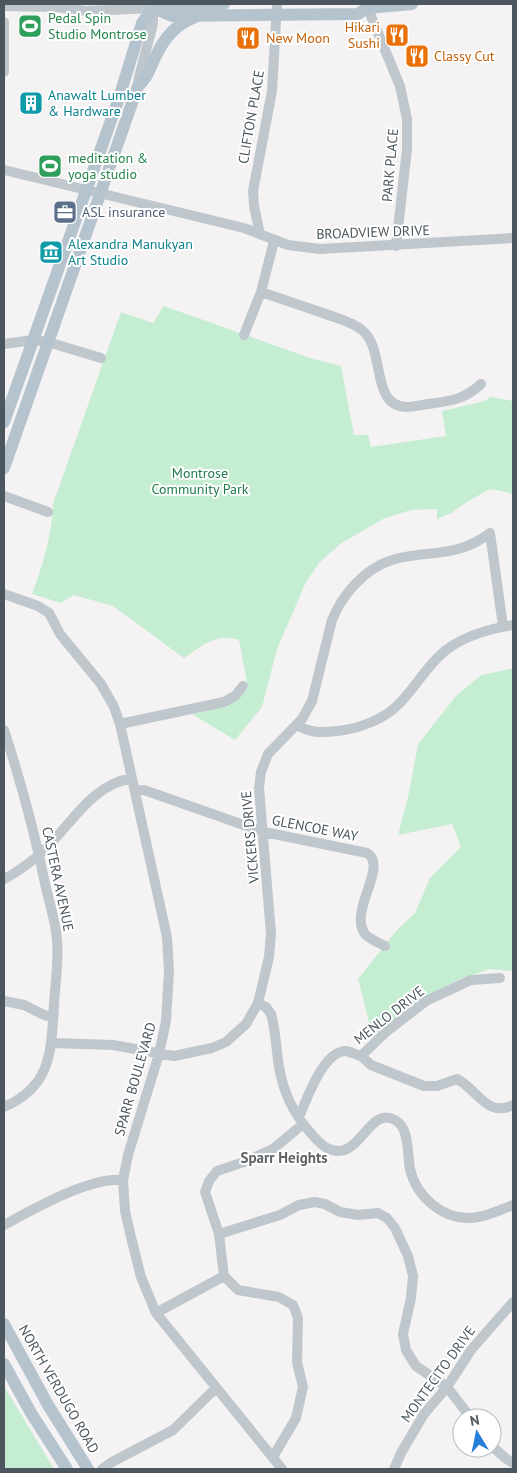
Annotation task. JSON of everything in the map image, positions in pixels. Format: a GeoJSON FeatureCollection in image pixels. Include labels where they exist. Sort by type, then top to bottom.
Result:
{"type":"FeatureCollection","features":[{"type":"Feature","properties":{"kind":"main road"},"geometry":{"type":"LineString","coordinates":[[4,422],[125,82],[142,23],[154,6],[224,4]]}},
{"type":"Feature","properties":{"kind":"main road"},"geometry":{"type":"LineString","coordinates":[[154,6],[172,16],[199,16],[277,10],[358,14],[363,5],[412,4]]}},
{"type":"Feature","properties":{"kind":"main road"},"geometry":{"type":"LineString","coordinates":[[4,468],[138,86],[146,80],[156,56],[171,33],[186,20],[199,16]]}},
{"type":"Feature","properties":{"kind":"main road"},"geometry":{"type":"LineString","coordinates":[[125,82],[138,86]]}},
{"type":"Feature","properties":{"kind":"main road","name":"NORTH VERDUGO ROAD"},"geometry":{"type":"LineString","coordinates":[[4,1324],[48,1405],[88,1469]]}},
{"type":"Feature","properties":{"kind":"main road"},"geometry":{"type":"LineString","coordinates":[[4,1364],[30,1413],[67,1469]]}},
{"type":"Feature","properties":{"kind":"street","name":"PARK PLACE"},"geometry":{"type":"LineString","coordinates":[[363,5],[400,86],[407,119],[407,149],[396,246]]}},
{"type":"Feature","properties":{"kind":"street"},"geometry":{"type":"LineString","coordinates":[[4,6],[56,7],[86,11],[154,6],[153,24],[138,77],[138,86]]}},
{"type":"Feature","properties":{"kind":"street","name":"CLIFTON PLACE"},"geometry":{"type":"LineString","coordinates":[[260,234],[253,191],[272,91],[277,10]]}},
{"type":"Feature","properties":{"kind":"street"},"geometry":{"type":"LineString","coordinates":[[4,22],[4,72]]}},
{"type":"Feature","properties":{"kind":"street","name":"BROADVIEW DRIVE"},"geometry":{"type":"LineString","coordinates":[[4,170],[244,228],[274,241],[302,248],[396,246],[513,238]]}},
{"type":"Feature","properties":{"kind":"street"},"geometry":{"type":"LineString","coordinates":[[244,335],[261,292],[274,241]]}},
{"type":"Feature","properties":{"kind":"street"},"geometry":{"type":"LineString","coordinates":[[261,292],[341,320],[361,329],[370,338],[373,346],[382,389],[386,398],[398,406],[415,406],[461,398],[481,384]]}},
{"type":"Feature","properties":{"kind":"street"},"geometry":{"type":"LineString","coordinates":[[4,344],[33,340],[48,342],[101,358]]}},
{"type":"Feature","properties":{"kind":"street"},"geometry":{"type":"LineString","coordinates":[[4,496],[48,512]]}},
{"type":"Feature","properties":{"kind":"street","name":"VICKERS DRIVE"},"geometry":{"type":"LineString","coordinates":[[52,1043],[113,1045],[174,1056],[212,1048],[226,1042],[246,1024],[258,1003],[267,965],[271,934],[259,788],[261,772],[268,754],[308,711],[336,610],[348,592],[366,574],[392,560],[460,549],[479,541],[490,533],[508,625]]}},
{"type":"Feature","properties":{"kind":"street","name":"SPARR BOULEVARD"},"geometry":{"type":"LineString","coordinates":[[4,594],[38,606],[49,613],[60,634],[102,684],[114,706],[120,724],[167,937],[169,971],[168,1012],[159,1054],[135,1127],[123,1180],[125,1211],[141,1277],[156,1313],[282,1469]]}},
{"type":"Feature","properties":{"kind":"street"},"geometry":{"type":"LineString","coordinates":[[297,725],[307,731],[339,731],[355,728],[380,718],[398,705],[432,663],[448,648],[482,631],[508,625]]}},
{"type":"Feature","properties":{"kind":"street"},"geometry":{"type":"LineString","coordinates":[[120,724],[224,702],[235,696],[243,686]]}},
{"type":"Feature","properties":{"kind":"street","name":"CASTERA AVENUE"},"geometry":{"type":"LineString","coordinates":[[4,730],[23,789],[57,940],[52,1043],[47,1064],[34,1085],[19,1099],[4,1107]]}},
{"type":"Feature","properties":{"kind":"street"},"geometry":{"type":"LineString","coordinates":[[4,879],[39,854],[98,792],[119,780],[132,778]]}},
{"type":"Feature","properties":{"kind":"street","name":"GLENCOE WAY"},"geometry":{"type":"LineString","coordinates":[[135,791],[144,790],[264,832],[367,852],[374,859],[374,864],[360,919],[361,926],[367,936],[385,946]]}},
{"type":"Feature","properties":{"kind":"street","name":"MENLO DRIVE"},"geometry":{"type":"LineString","coordinates":[[224,1276],[219,1234],[206,1195],[207,1184],[213,1174],[221,1169],[244,1162],[273,1149],[301,1121],[320,1073],[333,1055],[348,1051],[362,1056],[386,1032],[426,1001],[471,980],[500,978]]}},
{"type":"Feature","properties":{"kind":"street"},"geometry":{"type":"LineString","coordinates":[[4,1001],[24,1005],[44,1015],[53,1017]]}},
{"type":"Feature","properties":{"kind":"street"},"geometry":{"type":"LineString","coordinates":[[258,1003],[266,1007],[272,1014],[282,1079],[287,1095],[301,1121],[317,1140],[327,1148],[336,1151],[356,1144],[369,1126],[377,1119],[386,1117],[395,1120],[402,1127],[414,1182],[420,1192],[436,1207],[456,1217],[471,1218],[513,1205]]}},
{"type":"Feature","properties":{"kind":"street"},"geometry":{"type":"LineString","coordinates":[[362,1056],[371,1065],[424,1086],[437,1086],[457,1079],[465,1083],[495,1109],[504,1109],[513,1105]]}},
{"type":"Feature","properties":{"kind":"street"},"geometry":{"type":"LineString","coordinates":[[4,1225],[44,1204],[96,1183],[106,1180],[123,1180]]}},
{"type":"Feature","properties":{"kind":"street"},"geometry":{"type":"LineString","coordinates":[[219,1234],[280,1215],[299,1205],[314,1202],[325,1204],[340,1212],[349,1214],[382,1214],[395,1228],[408,1256],[413,1276],[411,1298],[404,1324],[404,1346],[416,1366],[447,1387],[463,1408]]}},
{"type":"Feature","properties":{"kind":"street"},"geometry":{"type":"LineString","coordinates":[[156,1313],[224,1276],[238,1290],[279,1297],[293,1305],[298,1318],[297,1362],[303,1387],[296,1418],[273,1457]]}},
{"type":"Feature","properties":{"kind":"street","name":"MONTECITO DRIVE"},"geometry":{"type":"LineString","coordinates":[[394,1469],[424,1414],[447,1387],[471,1350],[513,1302]]}},
{"type":"Feature","properties":{"kind":"street"},"geometry":{"type":"LineString","coordinates":[[102,1469],[173,1430],[216,1388]]}},
{"type":"Feature","properties":{"kind":"street"},"geometry":{"type":"LineString","coordinates":[[502,1455],[513,1463]]}},
{"type":"Feature","properties":{"kind":"green space","name":"Montrose Community Park"},"geometry":{"type":"Polygon","coordinates":[[[164,306],[310,358],[341,366],[354,435],[368,435],[371,447],[446,436],[442,411],[485,401],[491,397],[513,401],[513,496],[510,493],[490,489],[451,513],[437,519],[437,509],[411,510],[383,519],[340,544],[320,562],[306,582],[277,649],[262,707],[235,740],[192,714],[216,709],[229,703],[248,688],[239,640],[231,638],[216,639],[184,658],[113,606],[74,595],[61,603],[32,594],[46,550],[53,504],[121,312],[153,323],[164,306]]]}},
{"type":"Feature","properties":{"kind":"green space"},"geometry":{"type":"Polygon","coordinates":[[[513,669],[513,971],[490,969],[460,979],[421,999],[373,1037],[358,979],[397,930],[415,913],[430,878],[461,847],[452,824],[398,835],[409,793],[418,744],[456,696],[481,675],[513,669]]]}},
{"type":"Feature","properties":{"kind":"green space"},"geometry":{"type":"Polygon","coordinates":[[[4,1386],[54,1469],[4,1469],[4,1386]]]}},
{"type":"Feature","properties":{"kind":"place","name":"Pedal Spin Studio Montrose"},"geometry":{"type":"Point","coordinates":[30,26]}},
{"type":"Feature","properties":{"kind":"place","name":"Hikari Sushi"},"geometry":{"type":"Point","coordinates":[397,35]}},
{"type":"Feature","properties":{"kind":"place","name":"New Moon"},"geometry":{"type":"Point","coordinates":[248,38]}},
{"type":"Feature","properties":{"kind":"place","name":"Classy Cut"},"geometry":{"type":"Point","coordinates":[417,56]}},
{"type":"Feature","properties":{"kind":"place","name":"Anawalt Lumber & Hardware"},"geometry":{"type":"Point","coordinates":[31,103]}},
{"type":"Feature","properties":{"kind":"place","name":"meditation & yoga studio"},"geometry":{"type":"Point","coordinates":[50,166]}},
{"type":"Feature","properties":{"kind":"place","name":"ASL insurance"},"geometry":{"type":"Point","coordinates":[65,212]}},
{"type":"Feature","properties":{"kind":"place","name":"Alexandra Manukyan Art Studio"},"geometry":{"type":"Point","coordinates":[51,252]}},
{"type":"Feature","properties":{"kind":"district","name":"Sparr Heights"},"geometry":{"type":"Point","coordinates":[284,1157]}}]}
